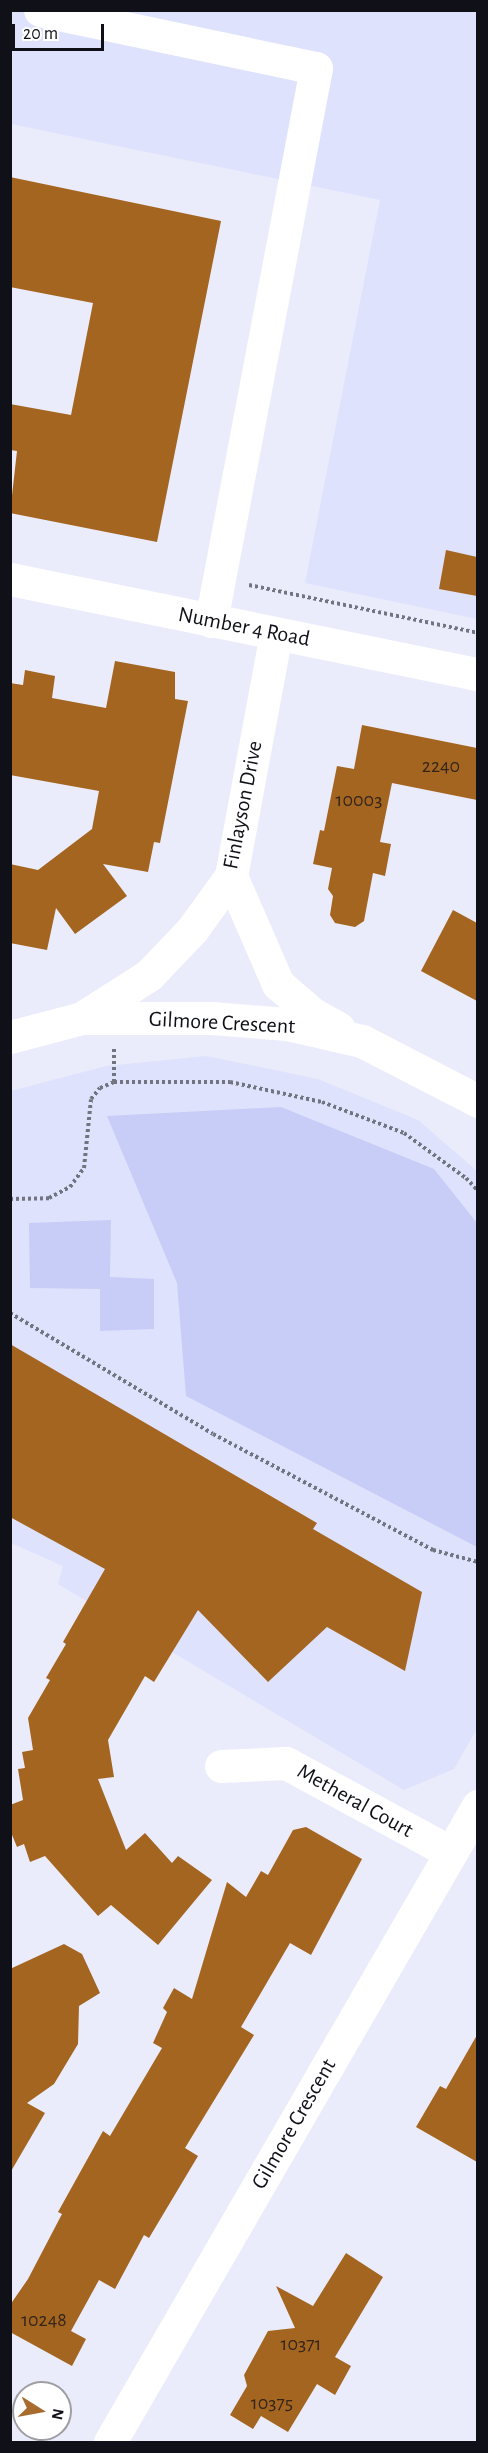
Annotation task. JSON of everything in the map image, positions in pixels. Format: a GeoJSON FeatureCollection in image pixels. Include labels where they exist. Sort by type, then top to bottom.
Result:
{"type":"FeatureCollection","features":[{"type":"Feature","properties":{"kind":"street"},"geometry":{"type":"LineString","coordinates":[[40,10],[316,68],[211,621]]}},
{"type":"Feature","properties":{"kind":"street","name":"Number 4 Road"},"geometry":{"type":"LineString","coordinates":[[10,579],[477,674]]}},
{"type":"Feature","properties":{"kind":"street","name":"Finlayson Drive"},"geometry":{"type":"LineString","coordinates":[[10,1037],[82,1018],[149,975],[192,930],[231,876],[276,634]]}},
{"type":"Feature","properties":{"kind":"street","name":"Gilmore Crescent"},"geometry":{"type":"LineString","coordinates":[[231,876],[278,984],[313,1014],[477,1101]]}},
{"type":"Feature","properties":{"kind":"street","name":"Gilmore Crescent"},"geometry":{"type":"LineString","coordinates":[[82,1018],[212,1018],[276,1023],[362,1041]]}},
{"type":"Feature","properties":{"kind":"street","name":"Metheral Court"},"geometry":{"type":"LineString","coordinates":[[221,1766],[286,1763],[450,1852]]}},
{"type":"Feature","properties":{"kind":"street","name":"Gilmore Crescent"},"geometry":{"type":"LineString","coordinates":[[110,2442],[477,1806]]}},
{"type":"Feature","properties":{"kind":"path"},"geometry":{"type":"LineString","coordinates":[[249,585],[477,633]]}},
{"type":"Feature","properties":{"kind":"path"},"geometry":{"type":"LineString","coordinates":[[114,1042],[114,1082]]}},
{"type":"Feature","properties":{"kind":"path"},"geometry":{"type":"LineString","coordinates":[[10,1199],[49,1198],[70,1187],[84,1168],[91,1099],[100,1088],[114,1082],[230,1082],[322,1102],[404,1133],[466,1178],[477,1191]]}},
{"type":"Feature","properties":{"kind":"path"},"geometry":{"type":"LineString","coordinates":[[10,1313],[213,1434],[434,1550],[477,1562]]}},
{"type":"Feature","properties":{"kind":"shaded area"},"geometry":{"type":"Polygon","coordinates":[[[11,11],[477,11],[477,619],[305,583],[380,200],[11,124],[11,11]]]}},
{"type":"Feature","properties":{"kind":"shaded area"},"geometry":{"type":"Polygon","coordinates":[[[206,1056],[318,1079],[418,1120],[477,1171],[478,1727],[454,1769],[404,1790],[58,1584],[63,1566],[11,1543],[11,1091],[106,1066],[206,1056]]]}},
{"type":"Feature","properties":{"kind":"shaded area"},"geometry":{"type":"Polygon","coordinates":[[[281,1107],[434,1169],[477,1223],[477,1547],[186,1396],[177,1283],[107,1116],[281,1107]]]}},
{"type":"Feature","properties":{"kind":"shaded area"},"geometry":{"type":"Polygon","coordinates":[[[111,1220],[110,1277],[154,1279],[154,1329],[100,1331],[100,1289],[30,1288],[29,1223],[111,1220]]]}},
{"type":"Feature","properties":{"kind":"building"},"geometry":{"type":"Polygon","coordinates":[[[10,177],[221,221],[157,542],[10,513],[17,451],[10,450],[10,404],[71,415],[93,303],[10,287],[10,177]]]}},
{"type":"Feature","properties":{"kind":"building"},"geometry":{"type":"Polygon","coordinates":[[[446,550],[477,557],[477,596],[439,589],[446,550]]]}},
{"type":"Feature","properties":{"kind":"building"},"geometry":{"type":"Polygon","coordinates":[[[115,661],[175,672],[175,699],[188,701],[160,843],[154,842],[148,872],[103,864],[127,896],[75,934],[56,908],[47,950],[10,943],[10,864],[38,870],[92,829],[99,791],[10,775],[10,683],[23,685],[25,670],[55,676],[52,698],[106,708],[115,661]]]}},
{"type":"Feature","properties":{"kind":"building"},"geometry":{"type":"Polygon","coordinates":[[[362,725],[477,748],[477,800],[392,783],[380,842],[391,844],[385,876],[373,873],[364,921],[355,927],[335,923],[330,915],[333,896],[328,889],[332,868],[313,864],[320,830],[324,831],[337,766],[354,769],[362,725]]]}},
{"type":"Feature","properties":{"kind":"building"},"geometry":{"type":"Polygon","coordinates":[[[453,910],[477,923],[477,1001],[421,971],[453,910]]]}},
{"type":"Feature","properties":{"kind":"building"},"geometry":{"type":"Polygon","coordinates":[[[10,1344],[317,1523],[313,1529],[422,1592],[405,1671],[327,1627],[268,1682],[198,1610],[154,1682],[145,1676],[108,1740],[114,1777],[98,1779],[126,1850],[145,1833],[172,1863],[178,1856],[212,1880],[158,1945],[111,1905],[98,1916],[45,1856],[30,1862],[24,1844],[17,1847],[10,1830],[10,1805],[23,1800],[18,1769],[25,1768],[22,1752],[33,1750],[28,1718],[50,1680],[46,1678],[66,1644],[63,1642],[105,1569],[10,1517],[10,1344]]]}},
{"type":"Feature","properties":{"kind":"building"},"geometry":{"type":"Polygon","coordinates":[[[306,1827],[362,1859],[311,1955],[290,1943],[241,2027],[254,2035],[185,2148],[198,2156],[149,2238],[144,2235],[115,2289],[99,2280],[71,2331],[86,2339],[72,2366],[10,2332],[10,2305],[28,2279],[62,2214],[58,2212],[103,2131],[110,2136],[162,2048],[153,2043],[167,2012],[163,2008],[174,1988],[192,1999],[227,1882],[246,1897],[261,1871],[268,1875],[293,1830],[306,1827]]]}},
{"type":"Feature","properties":{"kind":"building"},"geometry":{"type":"Polygon","coordinates":[[[64,1944],[82,1954],[100,1993],[79,2006],[78,2044],[54,2084],[27,2103],[45,2113],[10,2173],[10,1969],[64,1944]]]}},
{"type":"Feature","properties":{"kind":"building"},"geometry":{"type":"Polygon","coordinates":[[[477,2035],[477,2162],[416,2127],[440,2086],[446,2089],[477,2035]]]}},
{"type":"Feature","properties":{"kind":"building"},"geometry":{"type":"Polygon","coordinates":[[[346,2253],[383,2277],[335,2357],[351,2366],[335,2395],[317,2384],[288,2432],[261,2416],[253,2429],[230,2415],[247,2386],[244,2375],[268,2331],[295,2328],[276,2286],[313,2306],[346,2253]]]}}]}
